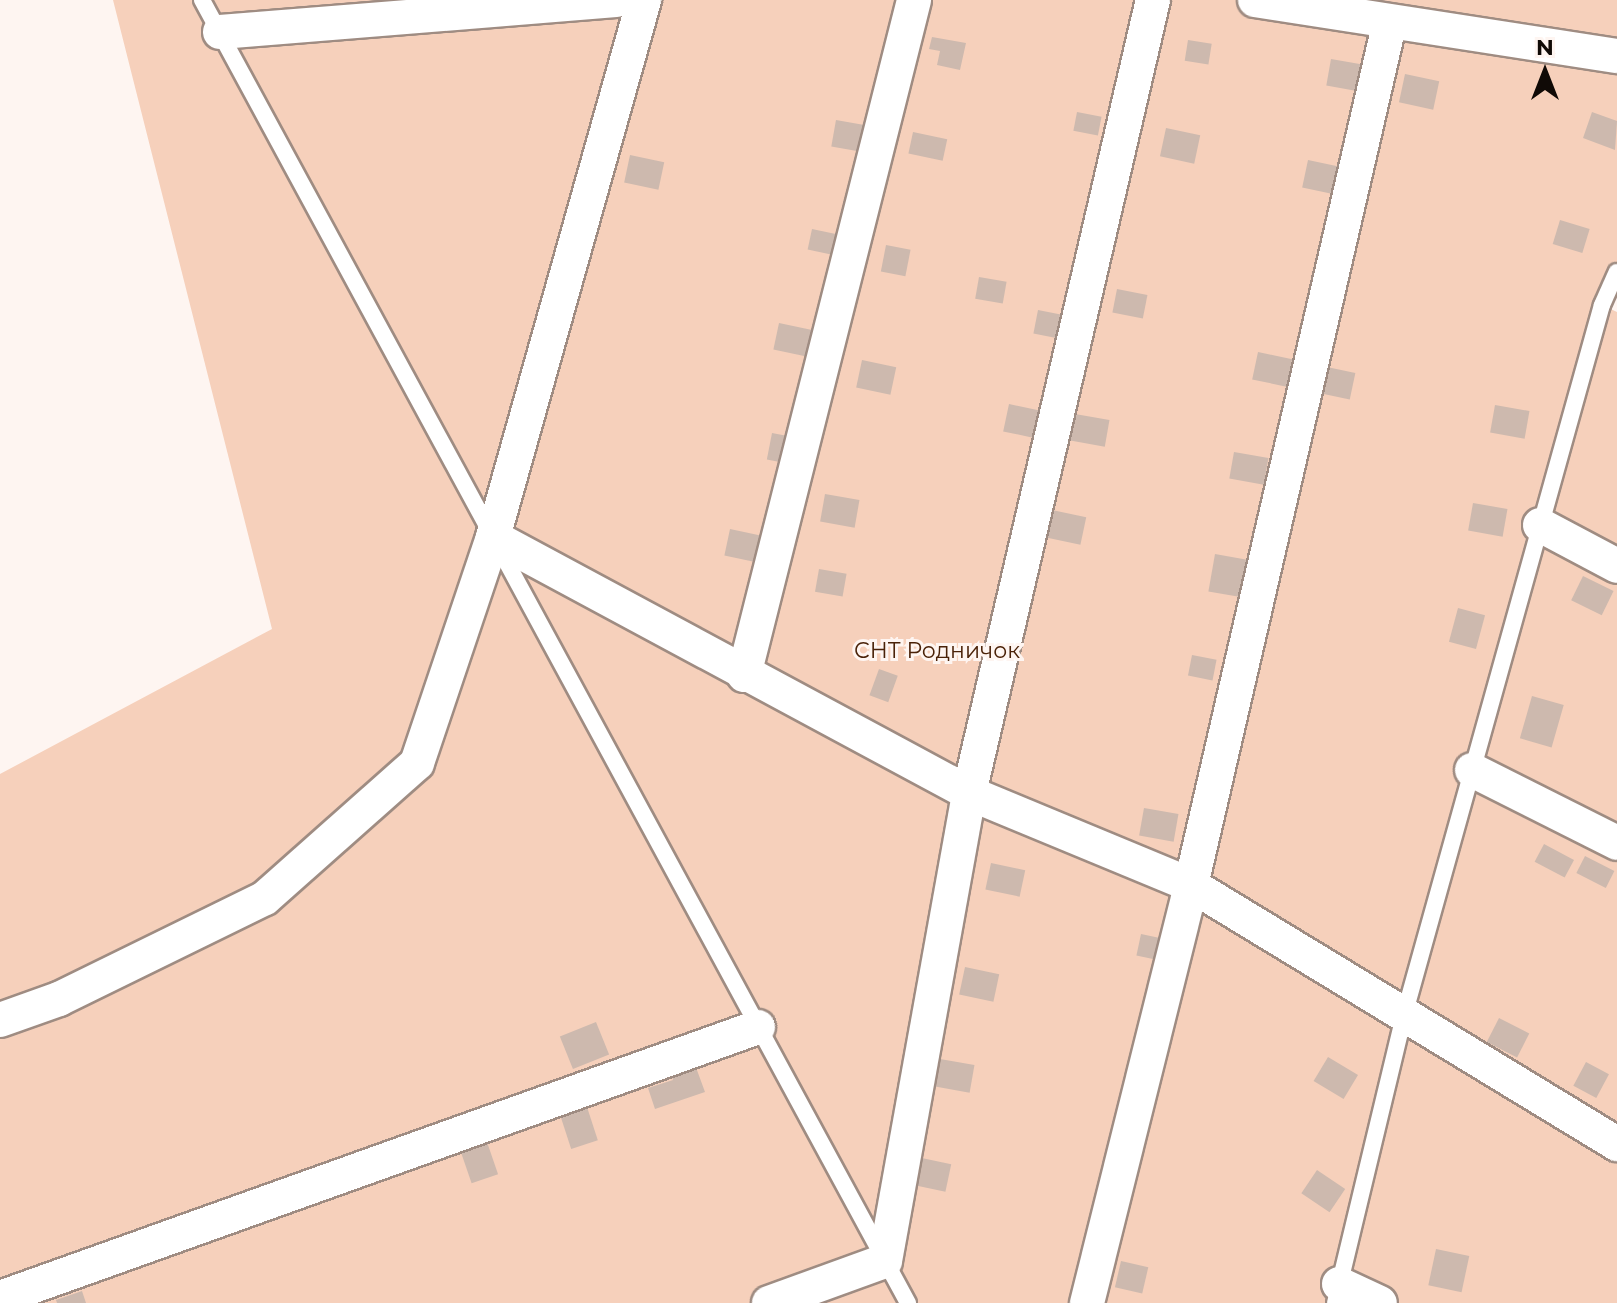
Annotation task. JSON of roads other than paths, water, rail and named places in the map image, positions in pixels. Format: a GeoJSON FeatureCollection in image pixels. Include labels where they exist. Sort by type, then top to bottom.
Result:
{"type":"FeatureCollection","features":[{"type":"Feature","properties":{"kind":"street"},"geometry":{"type":"LineString","coordinates":[[220,32],[616,0]]}},
{"type":"Feature","properties":{"kind":"street"},"geometry":{"type":"LineString","coordinates":[[0,1020],[59,999],[265,898],[417,763],[493,537],[644,0]]}},
{"type":"Feature","properties":{"kind":"street"},"geometry":{"type":"LineString","coordinates":[[744,675],[914,0]]}},
{"type":"Feature","properties":{"kind":"street"},"geometry":{"type":"LineString","coordinates":[[769,1303],[885,1261],[969,793],[1153,0]]}},
{"type":"Feature","properties":{"kind":"street"},"geometry":{"type":"LineString","coordinates":[[1255,0],[1389,25],[1617,56]]}},
{"type":"Feature","properties":{"kind":"street"},"geometry":{"type":"LineString","coordinates":[[1087,1303],[1191,885],[1389,25]]}},
{"type":"Feature","properties":{"kind":"street"},"geometry":{"type":"LineString","coordinates":[[1540,525],[1617,566]]}},
{"type":"Feature","properties":{"kind":"street"},"geometry":{"type":"LineString","coordinates":[[493,537],[744,675],[969,793],[1191,885],[1403,1019],[1617,1144]]}},
{"type":"Feature","properties":{"kind":"street"},"geometry":{"type":"LineString","coordinates":[[1472,770],[1617,843]]}},
{"type":"Feature","properties":{"kind":"street"},"geometry":{"type":"LineString","coordinates":[[0,1298],[758,1027]]}},
{"type":"Feature","properties":{"kind":"street"},"geometry":{"type":"LineString","coordinates":[[1337,1294],[1380,1303]]}},
{"type":"Feature","properties":{"kind":"lane"},"geometry":{"type":"LineString","coordinates":[[202,0],[908,1303]]}},
{"type":"Feature","properties":{"kind":"lane"},"geometry":{"type":"LineString","coordinates":[[1337,1294],[1403,1019],[1602,305],[1617,272]]}},
{"type":"Feature","properties":{"kind":"park label","name":"СНТ Родничок"},"geometry":{"type":"Point","coordinates":[937,651]}}]}
